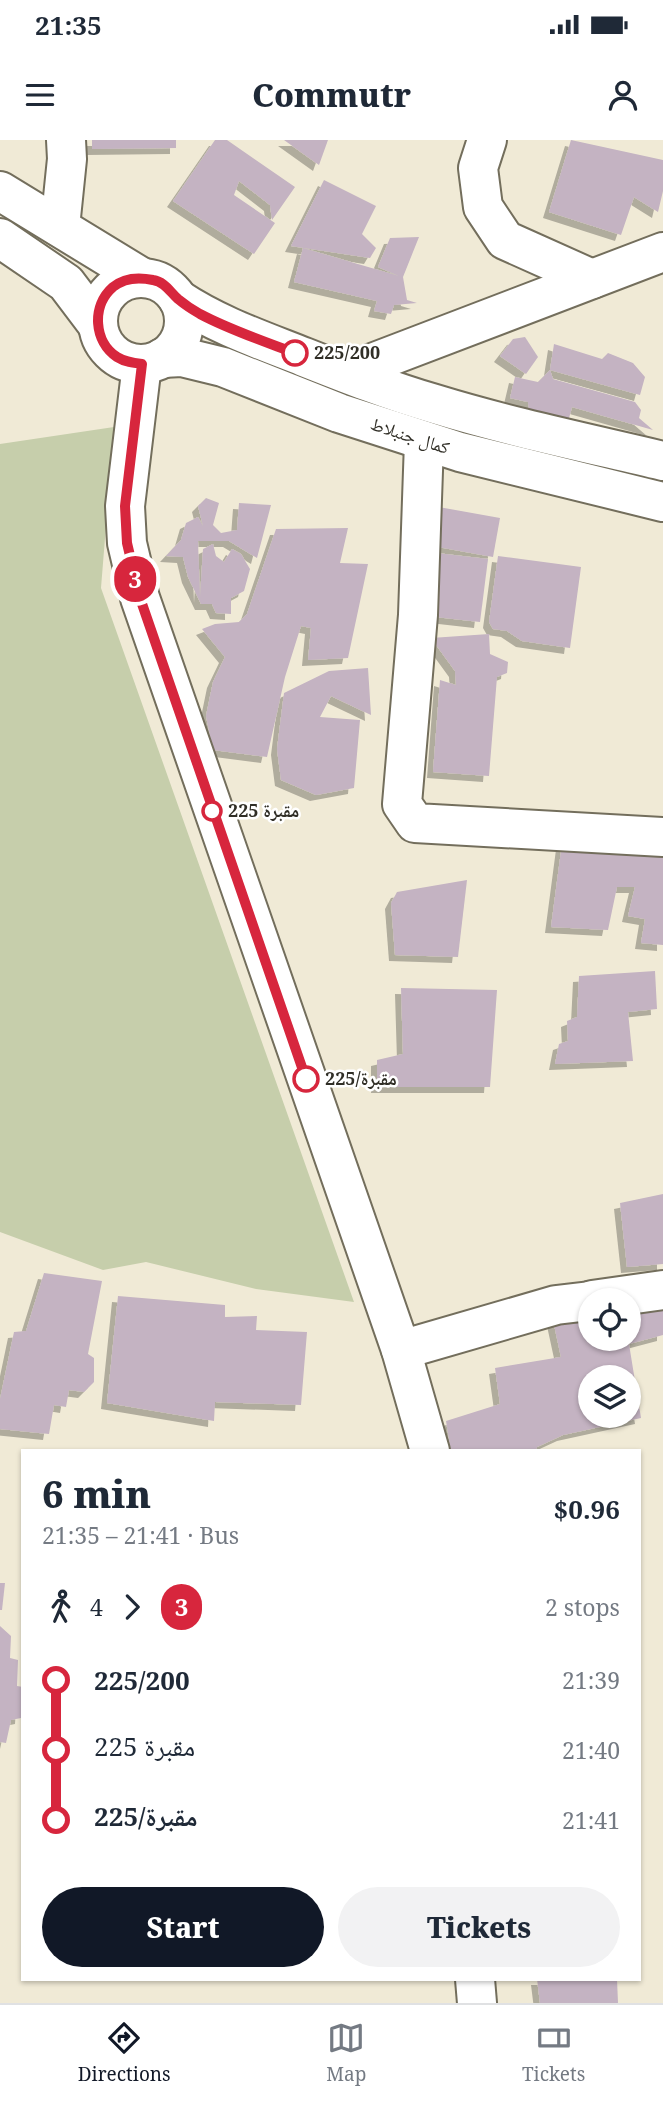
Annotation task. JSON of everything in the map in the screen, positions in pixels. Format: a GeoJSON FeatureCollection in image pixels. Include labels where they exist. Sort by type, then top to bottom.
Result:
{"type":"FeatureCollection","features":[{"type":"Feature","properties":{"kind":"street"},"geometry":{"type":"LineString","coordinates":[[60,227],[67,159],[66,140]]}},
{"type":"Feature","properties":{"kind":"street"},"geometry":{"type":"LineString","coordinates":[[487,140],[478,168],[483,207],[505,240],[592,279]]}},
{"type":"Feature","properties":{"kind":"street"},"geometry":{"type":"LineString","coordinates":[[0,191],[141,277],[162,284],[178,299],[201,314],[346,373],[434,404],[663,461]]}},
{"type":"Feature","properties":{"kind":"street"},"geometry":{"type":"LineString","coordinates":[[0,238],[66,282],[97,324]]}},
{"type":"Feature","properties":{"kind":"street"},"geometry":{"type":"LineString","coordinates":[[346,373],[663,252]]}},
{"type":"Feature","properties":{"kind":"street"},"geometry":{"type":"LineString","coordinates":[[141,277],[126,280],[113,288],[103,299],[98,312],[100,337],[116,357],[128,362],[152,361],[169,354],[179,342],[184,328],[178,299]]}},
{"type":"Feature","properties":{"kind":"street","name":"كمال جنبلاط"},"geometry":{"type":"LineString","coordinates":[[152,361],[183,357],[223,367],[339,413],[424,442],[663,502]]}},
{"type":"Feature","properties":{"kind":"street"},"geometry":{"type":"LineString","coordinates":[[152,361],[125,506],[127,543],[140,598],[401,1350],[429,1449]]}},
{"type":"Feature","properties":{"kind":"street"},"geometry":{"type":"LineString","coordinates":[[424,442],[418,615],[402,804],[415,823],[663,837]]}},
{"type":"Feature","properties":{"kind":"street"},"geometry":{"type":"LineString","coordinates":[[641,1293],[663,1290]]}},
{"type":"Feature","properties":{"kind":"street"},"geometry":{"type":"LineString","coordinates":[[401,1350],[556,1305],[578,1302]]}},
{"type":"Feature","properties":{"kind":"street"},"geometry":{"type":"LineString","coordinates":[[475,1981],[477,2003]]}},
{"type":"Feature","properties":{"kind":"green space"},"geometry":{"type":"Polygon","coordinates":[[[114,427],[101,588],[354,1302],[256,1289],[146,1262],[103,1270],[0,1232],[0,444],[114,427]]]}},
{"type":"Feature","properties":{"kind":"building"},"geometry":{"type":"Polygon","coordinates":[[[92,140],[176,140],[176,148],[92,149],[92,140]]]}},
{"type":"Feature","properties":{"kind":"building"},"geometry":{"type":"Polygon","coordinates":[[[215,140],[227,140],[295,187],[272,220],[270,205],[239,181],[234,195],[275,223],[254,254],[173,201],[215,140]]]}},
{"type":"Feature","properties":{"kind":"building"},"geometry":{"type":"Polygon","coordinates":[[[284,140],[328,140],[319,165],[284,140]]]}},
{"type":"Feature","properties":{"kind":"building"},"geometry":{"type":"Polygon","coordinates":[[[571,140],[663,160],[663,191],[658,212],[634,197],[621,235],[549,212],[571,140]]]}},
{"type":"Feature","properties":{"kind":"building"},"geometry":{"type":"Polygon","coordinates":[[[324,180],[376,206],[362,234],[376,248],[370,258],[291,246],[324,180]]]}},
{"type":"Feature","properties":{"kind":"building"},"geometry":{"type":"Polygon","coordinates":[[[419,237],[403,277],[407,300],[417,303],[394,305],[391,314],[374,311],[377,301],[294,282],[303,248],[399,276],[378,267],[390,238],[419,237]]]}},
{"type":"Feature","properties":{"kind":"building"},"geometry":{"type":"Polygon","coordinates":[[[525,337],[538,357],[526,374],[500,356],[513,339],[525,337]]]}},
{"type":"Feature","properties":{"kind":"building"},"geometry":{"type":"Polygon","coordinates":[[[554,344],[602,359],[608,353],[633,363],[645,377],[640,395],[550,370],[554,344]]]}},
{"type":"Feature","properties":{"kind":"building"},"geometry":{"type":"Polygon","coordinates":[[[550,370],[553,379],[635,402],[641,410],[639,418],[653,430],[572,407],[568,422],[529,412],[528,402],[510,398],[515,377],[538,382],[550,370]]]}},
{"type":"Feature","properties":{"kind":"building"},"geometry":{"type":"Polygon","coordinates":[[[206,498],[219,503],[213,525],[221,533],[237,530],[239,503],[271,505],[257,558],[229,541],[198,541],[200,597],[203,549],[213,544],[216,556],[224,562],[232,549],[241,554],[250,569],[244,591],[231,598],[231,614],[216,613],[212,604],[201,604],[188,577],[183,557],[166,556],[181,540],[186,523],[198,517],[203,526],[198,506],[206,498]]]}},
{"type":"Feature","properties":{"kind":"building"},"geometry":{"type":"Polygon","coordinates":[[[422,504],[500,518],[493,557],[427,545],[422,504]]]}},
{"type":"Feature","properties":{"kind":"building"},"geometry":{"type":"Polygon","coordinates":[[[348,528],[340,563],[368,564],[348,658],[308,660],[311,628],[301,626],[285,677],[267,757],[213,750],[206,716],[213,682],[225,657],[202,629],[215,624],[239,622],[247,614],[276,529],[348,528]]]}},
{"type":"Feature","properties":{"kind":"building"},"geometry":{"type":"Polygon","coordinates":[[[428,552],[488,559],[480,622],[418,615],[428,552]]]}},
{"type":"Feature","properties":{"kind":"building"},"geometry":{"type":"Polygon","coordinates":[[[498,556],[581,567],[570,648],[522,641],[507,631],[493,629],[489,622],[498,556]]]}},
{"type":"Feature","properties":{"kind":"building"},"geometry":{"type":"Polygon","coordinates":[[[489,634],[490,654],[508,662],[507,673],[497,677],[489,776],[433,772],[440,680],[456,685],[455,671],[431,638],[489,634]]]}},
{"type":"Feature","properties":{"kind":"building"},"geometry":{"type":"Polygon","coordinates":[[[368,668],[371,715],[331,696],[320,717],[360,720],[354,788],[316,795],[281,780],[277,749],[284,693],[329,671],[368,668]]]}},
{"type":"Feature","properties":{"kind":"building"},"geometry":{"type":"Polygon","coordinates":[[[563,836],[663,842],[663,945],[641,943],[645,919],[628,916],[635,887],[617,887],[608,930],[551,927],[563,836]]]}},
{"type":"Feature","properties":{"kind":"building"},"geometry":{"type":"Polygon","coordinates":[[[467,880],[458,957],[395,955],[391,903],[397,892],[467,880]]]}},
{"type":"Feature","properties":{"kind":"building"},"geometry":{"type":"Polygon","coordinates":[[[655,971],[657,1009],[628,1012],[633,1061],[555,1064],[559,1044],[568,1041],[567,1021],[577,1017],[579,976],[655,971]]]}},
{"type":"Feature","properties":{"kind":"building"},"geometry":{"type":"Polygon","coordinates":[[[401,988],[497,990],[490,1087],[377,1087],[377,1060],[403,1054],[401,988]]]}},
{"type":"Feature","properties":{"kind":"building"},"geometry":{"type":"Polygon","coordinates":[[[663,1194],[663,1264],[627,1267],[620,1203],[663,1194]]]}},
{"type":"Feature","properties":{"kind":"building"},"geometry":{"type":"Polygon","coordinates":[[[44,1273],[102,1281],[88,1354],[94,1358],[94,1382],[84,1392],[69,1390],[66,1407],[54,1405],[49,1434],[0,1429],[0,1399],[14,1332],[26,1331],[44,1273]]]}},
{"type":"Feature","properties":{"kind":"building"},"geometry":{"type":"Polygon","coordinates":[[[118,1296],[225,1305],[225,1317],[257,1316],[256,1330],[307,1332],[301,1405],[215,1402],[214,1421],[107,1403],[118,1296]]]}},
{"type":"Feature","properties":{"kind":"building"},"geometry":{"type":"Polygon","coordinates":[[[663,1304],[663,1335],[641,1341],[641,1307],[663,1304]]]}},
{"type":"Feature","properties":{"kind":"building"},"geometry":{"type":"Polygon","coordinates":[[[578,1317],[578,1351],[630,1351],[632,1365],[578,1365],[578,1428],[595,1428],[563,1435],[536,1449],[451,1449],[446,1421],[500,1404],[495,1368],[561,1357],[553,1320],[578,1317]]]}},
{"type":"Feature","properties":{"kind":"building"},"geometry":{"type":"Polygon","coordinates":[[[0,1583],[5,1583],[2,1610],[0,1610],[0,1583]]]}},
{"type":"Feature","properties":{"kind":"building"},"geometry":{"type":"Polygon","coordinates":[[[0,1626],[11,1636],[10,1658],[18,1660],[17,1686],[21,1687],[21,1718],[11,1720],[6,1743],[0,1742],[0,1626]]]}},
{"type":"Feature","properties":{"kind":"building"},"geometry":{"type":"Polygon","coordinates":[[[537,1981],[617,1981],[618,2003],[540,2003],[537,1981]]]}},
{"type":"Feature","properties":{"kind":"bus line","name":"3"},"geometry":{"type":"LineString","coordinates":[[295,353],[201,314],[156,280],[141,277],[126,280],[113,288],[103,299],[98,312],[100,337],[107,348],[116,357],[142,364],[125,506],[127,543],[140,598],[306,1079]]}},
{"type":"Feature","properties":{"kind":"place","name":"225/200"},"geometry":{"type":"Point","coordinates":[295,353]}},
{"type":"Feature","properties":{"kind":"place","name":"مقبرة 225"},"geometry":{"type":"Point","coordinates":[212,811]}},
{"type":"Feature","properties":{"kind":"place","name":"مقبرة/225"},"geometry":{"type":"Point","coordinates":[306,1079]}}]}
